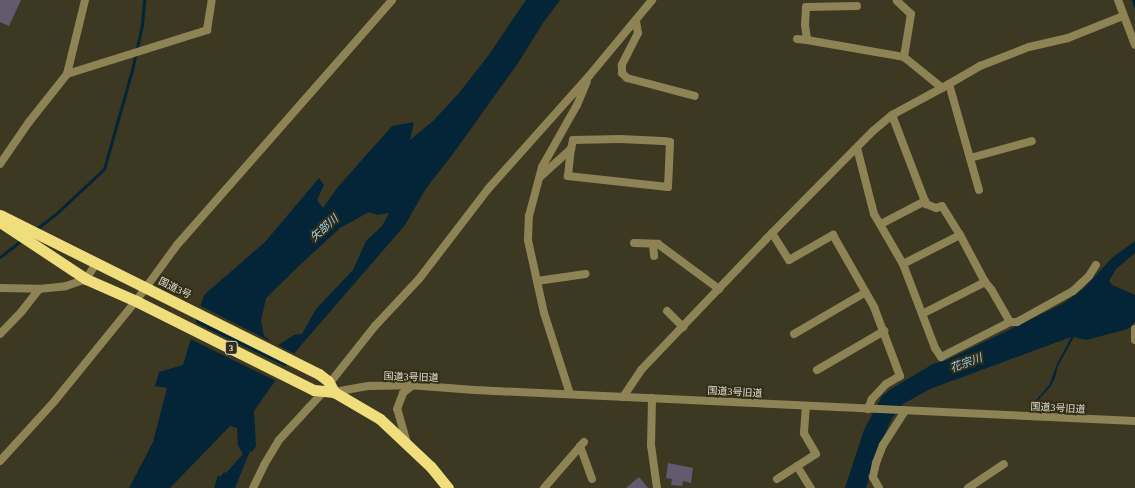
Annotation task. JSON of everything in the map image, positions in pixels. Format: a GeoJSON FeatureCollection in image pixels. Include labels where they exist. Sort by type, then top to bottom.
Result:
{"type":"FeatureCollection","features":[{"type":"Feature","properties":{"kind":"highway","name":"国道3号"},"geometry":{"type":"LineString","coordinates":[[0,215],[6,223],[38,247],[86,278],[325,389],[380,419],[431,467],[448,488]]}},
{"type":"Feature","properties":{"kind":"highway","name":"国道3号"},"geometry":{"type":"LineString","coordinates":[[6,223],[52,241],[97,262],[145,288],[157,292],[319,374],[325,389]]}},
{"type":"Feature","properties":{"kind":"street"},"geometry":{"type":"LineString","coordinates":[[0,164],[29,122],[67,74],[85,0]]}},
{"type":"Feature","properties":{"kind":"street"},"geometry":{"type":"LineString","coordinates":[[67,74],[207,30],[212,0]]}},
{"type":"Feature","properties":{"kind":"street"},"geometry":{"type":"LineString","coordinates":[[0,461],[53,403],[136,301],[177,245],[392,0]]}},
{"type":"Feature","properties":{"kind":"street"},"geometry":{"type":"LineString","coordinates":[[253,488],[264,464],[279,440],[325,389],[375,326],[419,279],[488,189],[589,76],[652,0]]}},
{"type":"Feature","properties":{"kind":"street"},"geometry":{"type":"LineString","coordinates":[[1118,0],[1135,45]]}},
{"type":"Feature","properties":{"kind":"street"},"geometry":{"type":"LineString","coordinates":[[897,1],[910,14],[904,57]]}},
{"type":"Feature","properties":{"kind":"street"},"geometry":{"type":"LineString","coordinates":[[807,40],[805,26],[806,7],[857,6]]}},
{"type":"Feature","properties":{"kind":"street"},"geometry":{"type":"LineString","coordinates":[[623,397],[641,370],[772,233],[873,131],[892,115],[980,66],[1029,47],[1068,38],[1123,16]]}},
{"type":"Feature","properties":{"kind":"street"},"geometry":{"type":"LineString","coordinates":[[636,21],[638,33],[622,65],[622,73],[627,78],[695,96]]}},
{"type":"Feature","properties":{"kind":"street"},"geometry":{"type":"LineString","coordinates":[[797,39],[904,57],[946,86],[979,190]]}},
{"type":"Feature","properties":{"kind":"street"},"geometry":{"type":"LineString","coordinates":[[570,394],[544,313],[528,240],[529,216],[542,167],[578,105],[589,76]]}},
{"type":"Feature","properties":{"kind":"street"},"geometry":{"type":"LineString","coordinates":[[892,115],[926,204],[936,208],[942,206],[985,282],[991,289],[1010,322]]}},
{"type":"Feature","properties":{"kind":"street"},"geometry":{"type":"LineString","coordinates":[[540,177],[571,149],[574,140],[620,139],[670,142],[668,187],[568,176],[571,149]]}},
{"type":"Feature","properties":{"kind":"street"},"geometry":{"type":"LineString","coordinates":[[970,158],[1032,141]]}},
{"type":"Feature","properties":{"kind":"street"},"geometry":{"type":"LineString","coordinates":[[857,148],[872,207],[903,264],[935,348],[942,357],[1010,322],[1017,322],[1072,291],[1089,276],[1096,265]]}},
{"type":"Feature","properties":{"kind":"street"},"geometry":{"type":"LineString","coordinates":[[881,224],[925,201]]}},
{"type":"Feature","properties":{"kind":"street"},"geometry":{"type":"LineString","coordinates":[[772,233],[789,260],[833,235],[866,292],[884,331],[900,376],[886,384],[872,399],[870,409]]}},
{"type":"Feature","properties":{"kind":"street"},"geometry":{"type":"LineString","coordinates":[[903,264],[960,236]]}},
{"type":"Feature","properties":{"kind":"street"},"geometry":{"type":"LineString","coordinates":[[634,243],[658,244],[719,289]]}},
{"type":"Feature","properties":{"kind":"street"},"geometry":{"type":"LineString","coordinates":[[653,244],[654,256]]}},
{"type":"Feature","properties":{"kind":"street"},"geometry":{"type":"LineString","coordinates":[[3,288],[39,289],[66,286],[86,278],[97,262]]}},
{"type":"Feature","properties":{"kind":"street"},"geometry":{"type":"LineString","coordinates":[[537,281],[585,274]]}},
{"type":"Feature","properties":{"kind":"street"},"geometry":{"type":"LineString","coordinates":[[922,314],[985,282]]}},
{"type":"Feature","properties":{"kind":"street"},"geometry":{"type":"LineString","coordinates":[[0,334],[22,311],[39,289]]}},
{"type":"Feature","properties":{"kind":"street"},"geometry":{"type":"LineString","coordinates":[[794,334],[866,292]]}},
{"type":"Feature","properties":{"kind":"street"},"geometry":{"type":"LineString","coordinates":[[667,311],[683,326]]}},
{"type":"Feature","properties":{"kind":"street"},"geometry":{"type":"LineString","coordinates":[[1135,330],[1135,340]]}},
{"type":"Feature","properties":{"kind":"street"},"geometry":{"type":"LineString","coordinates":[[817,370],[884,331]]}},
{"type":"Feature","properties":{"kind":"street"},"geometry":{"type":"LineString","coordinates":[[408,446],[397,409],[403,393],[413,385]]}},
{"type":"Feature","properties":{"kind":"street","name":"国道3号旧道"},"geometry":{"type":"LineString","coordinates":[[325,389],[413,385],[903,411],[1135,421]]}},
{"type":"Feature","properties":{"kind":"street"},"geometry":{"type":"LineString","coordinates":[[652,398],[651,445],[657,488]]}},
{"type":"Feature","properties":{"kind":"street"},"geometry":{"type":"LineString","coordinates":[[777,479],[816,454],[804,433],[806,406]]}},
{"type":"Feature","properties":{"kind":"street"},"geometry":{"type":"LineString","coordinates":[[880,488],[872,478],[876,463],[883,445],[903,411]]}},
{"type":"Feature","properties":{"kind":"street"},"geometry":{"type":"LineString","coordinates":[[544,488],[582,444],[592,479]]}},
{"type":"Feature","properties":{"kind":"street"},"geometry":{"type":"LineString","coordinates":[[968,488],[1004,464]]}},
{"type":"Feature","properties":{"kind":"street"},"geometry":{"type":"LineString","coordinates":[[797,466],[811,488]]}},
{"type":"Feature","properties":{"kind":"water","name":"矢部川"},"geometry":{"type":"Polygon","coordinates":[[[526,0],[560,0],[543,23],[518,63],[425,190],[405,225],[297,350],[254,411],[256,446],[252,452],[250,451],[235,488],[214,488],[218,475],[220,477],[224,472],[226,473],[243,454],[238,445],[237,428],[230,426],[170,488],[129,488],[153,442],[167,388],[155,386],[159,372],[183,365],[204,295],[265,242],[319,178],[324,185],[317,200],[323,208],[337,188],[392,126],[414,122],[410,140],[434,120],[459,93],[488,56],[526,0]],[[369,212],[340,228],[266,298],[261,321],[264,336],[277,346],[294,335],[302,334],[316,309],[353,270],[366,241],[382,226],[389,213],[377,215],[369,212]]]}},
{"type":"Feature","properties":{"kind":"water","name":"花宗川"},"geometry":{"type":"Polygon","coordinates":[[[1135,241],[1135,253],[1116,269],[1109,281],[1112,285],[1135,295],[1135,322],[1128,329],[1086,340],[1074,337],[1058,366],[1051,386],[1033,406],[1032,405],[1049,385],[1057,364],[1071,337],[930,389],[903,404],[892,418],[881,443],[866,488],[845,488],[864,430],[882,396],[933,364],[947,360],[1064,303],[1083,289],[1113,257],[1135,241]]]}},
{"type":"Feature","properties":{"kind":"pier"},"geometry":{"type":"Polygon","coordinates":[[[199,305],[297,355],[292,365],[194,315],[199,305]]]}},
{"type":"Feature","properties":{"kind":"pier"},"geometry":{"type":"Polygon","coordinates":[[[194,322],[287,368],[280,383],[187,337],[194,322]]]}},
{"type":"Feature","properties":{"kind":"building"},"geometry":{"type":"Polygon","coordinates":[[[0,0],[21,0],[9,26],[0,22],[0,0]]]}},
{"type":"Feature","properties":{"kind":"building"},"geometry":{"type":"Polygon","coordinates":[[[668,463],[693,468],[691,483],[683,481],[682,486],[671,485],[672,479],[666,478],[668,463]]]}},
{"type":"Feature","properties":{"kind":"building"},"geometry":{"type":"Polygon","coordinates":[[[639,477],[648,488],[626,488],[639,477]]]}},
{"type":"Feature","properties":{"kind":"waterway"},"geometry":{"type":"LineString","coordinates":[[35,230],[59,211],[104,169],[132,70],[142,25],[144,0]]}},
{"type":"Feature","properties":{"kind":"waterway"},"geometry":{"type":"LineString","coordinates":[[1133,0],[1135,6]]}},
{"type":"Feature","properties":{"kind":"waterway"},"geometry":{"type":"LineString","coordinates":[[0,257],[22,240]]}}]}
